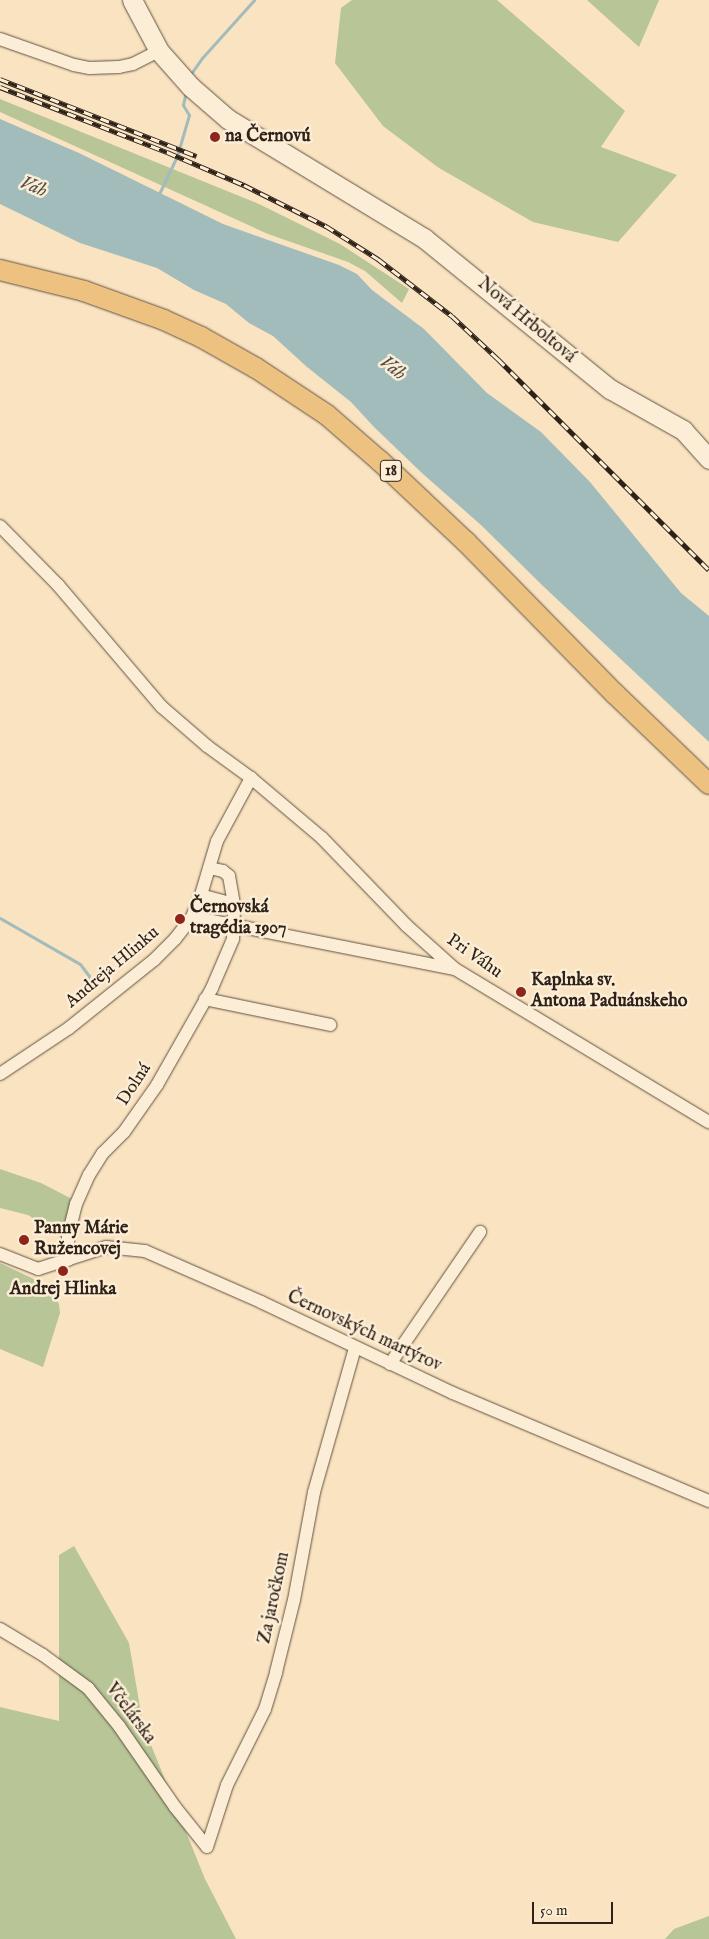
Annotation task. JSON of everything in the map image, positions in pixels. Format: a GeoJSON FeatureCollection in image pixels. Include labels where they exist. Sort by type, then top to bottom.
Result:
{"type":"FeatureCollection","features":[{"type":"Feature","properties":{"kind":"main road","name":"18"},"geometry":{"type":"LineString","coordinates":[[0,270],[84,291],[164,320],[201,337],[256,368],[327,415],[380,461],[466,542],[622,701],[709,784]]}},
{"type":"Feature","properties":{"kind":"street","name":"Nová Hrboltová"},"geometry":{"type":"LineString","coordinates":[[132,0],[159,51],[188,83],[237,126],[341,186],[424,238],[610,389],[682,430],[709,458]]}},
{"type":"Feature","properties":{"kind":"street"},"geometry":{"type":"LineString","coordinates":[[0,39],[74,65],[90,68],[119,67],[133,64],[159,51]]}},
{"type":"Feature","properties":{"kind":"street","name":"Pri Váhu"},"geometry":{"type":"LineString","coordinates":[[0,526],[58,585],[162,707],[207,746],[251,778],[322,838],[407,926],[455,969],[709,1122]]}},
{"type":"Feature","properties":{"kind":"street","name":"Andreja Hlinku"},"geometry":{"type":"LineString","coordinates":[[0,1074],[69,1028],[165,950],[192,917],[202,895],[217,841],[251,778]]}},
{"type":"Feature","properties":{"kind":"street","name":"Dolná"},"geometry":{"type":"LineString","coordinates":[[68,1260],[68,1236],[76,1204],[89,1175],[103,1153],[124,1132],[157,1085],[205,999],[233,939],[235,926],[234,904],[229,876],[223,871],[209,868]]}},
{"type":"Feature","properties":{"kind":"street"},"geometry":{"type":"LineString","coordinates":[[202,895],[234,904]]}},
{"type":"Feature","properties":{"kind":"street"},"geometry":{"type":"LineString","coordinates":[[192,917],[455,969]]}},
{"type":"Feature","properties":{"kind":"street"},"geometry":{"type":"LineString","coordinates":[[205,999],[330,1025]]}},
{"type":"Feature","properties":{"kind":"street"},"geometry":{"type":"LineString","coordinates":[[390,1364],[480,1232]]}},
{"type":"Feature","properties":{"kind":"street","name":"Černovských martýrov"},"geometry":{"type":"LineString","coordinates":[[0,1254],[38,1269],[68,1260],[88,1251],[106,1247],[145,1251],[519,1422],[709,1501]]}},
{"type":"Feature","properties":{"kind":"street","name":"Za jaročkom"},"geometry":{"type":"LineString","coordinates":[[207,1847],[227,1785],[254,1733],[267,1700],[294,1600],[314,1492],[355,1348]]}},
{"type":"Feature","properties":{"kind":"street","name":"Včelárska"},"geometry":{"type":"LineString","coordinates":[[0,1628],[43,1655],[88,1688],[119,1726],[175,1807],[207,1847]]}},
{"type":"Feature","properties":{"kind":"green space"},"geometry":{"type":"Polygon","coordinates":[[[352,0],[497,0],[625,111],[601,147],[677,175],[618,242],[533,222],[439,168],[383,126],[335,63],[341,8],[352,0]]]}},
{"type":"Feature","properties":{"kind":"green space"},"geometry":{"type":"Polygon","coordinates":[[[587,0],[659,0],[639,47],[587,0]]]}},
{"type":"Feature","properties":{"kind":"green space"},"geometry":{"type":"Polygon","coordinates":[[[0,99],[259,204],[340,244],[409,289],[402,303],[365,271],[348,262],[268,234],[0,112],[0,99]]]}},
{"type":"Feature","properties":{"kind":"green space"},"geometry":{"type":"Polygon","coordinates":[[[0,1169],[41,1183],[72,1199],[63,1238],[28,1215],[0,1208],[0,1169]]]}},
{"type":"Feature","properties":{"kind":"green space"},"geometry":{"type":"Polygon","coordinates":[[[0,1263],[40,1282],[53,1292],[59,1304],[60,1313],[43,1367],[0,1349],[0,1263]]]}},
{"type":"Feature","properties":{"kind":"green space"},"geometry":{"type":"Polygon","coordinates":[[[74,1546],[129,1643],[143,1725],[205,1879],[236,1939],[0,1939],[0,1707],[59,1721],[59,1555],[74,1546]]]}},
{"type":"Feature","properties":{"kind":"green space"},"geometry":{"type":"Polygon","coordinates":[[[709,1916],[709,1939],[665,1939],[674,1929],[709,1916]]]}},
{"type":"Feature","properties":{"kind":"water","name":"Váh"},"geometry":{"type":"Polygon","coordinates":[[[0,119],[79,153],[223,224],[339,265],[357,274],[372,290],[424,329],[487,393],[541,432],[590,482],[681,593],[709,616],[709,742],[481,525],[423,474],[351,402],[307,367],[273,336],[249,323],[226,304],[194,290],[157,268],[80,243],[0,204],[0,119]]]}},
{"type":"Feature","properties":{"kind":"waterway"},"geometry":{"type":"LineString","coordinates":[[190,75],[202,58],[254,0]]}},
{"type":"Feature","properties":{"kind":"waterway"},"geometry":{"type":"LineString","coordinates":[[158,196],[177,156],[189,115],[183,105],[186,91]]}},
{"type":"Feature","properties":{"kind":"waterway"},"geometry":{"type":"LineString","coordinates":[[0,918],[80,964],[89,976],[87,981]]}},
{"type":"Feature","properties":{"kind":"railway"},"geometry":{"type":"LineString","coordinates":[[0,79],[196,156]]}},
{"type":"Feature","properties":{"kind":"railway"},"geometry":{"type":"LineString","coordinates":[[0,87],[167,152],[244,185],[326,226],[378,259],[452,316],[498,359],[709,570]]}},
{"type":"Feature","properties":{"kind":"place","name":"na Černovú"},"geometry":{"type":"Point","coordinates":[215,137]}},
{"type":"Feature","properties":{"kind":"place","name":"Černovská tragédia 1907"},"geometry":{"type":"Point","coordinates":[180,919]}},
{"type":"Feature","properties":{"kind":"place","name":"Kaplnka sv. Antona Paduánskeho"},"geometry":{"type":"Point","coordinates":[521,992]}},
{"type":"Feature","properties":{"kind":"place","name":"Panny Márie Ružencovej"},"geometry":{"type":"Point","coordinates":[24,1240]}},
{"type":"Feature","properties":{"kind":"place","name":"Andrej Hlinka"},"geometry":{"type":"Point","coordinates":[63,1271]}}]}
